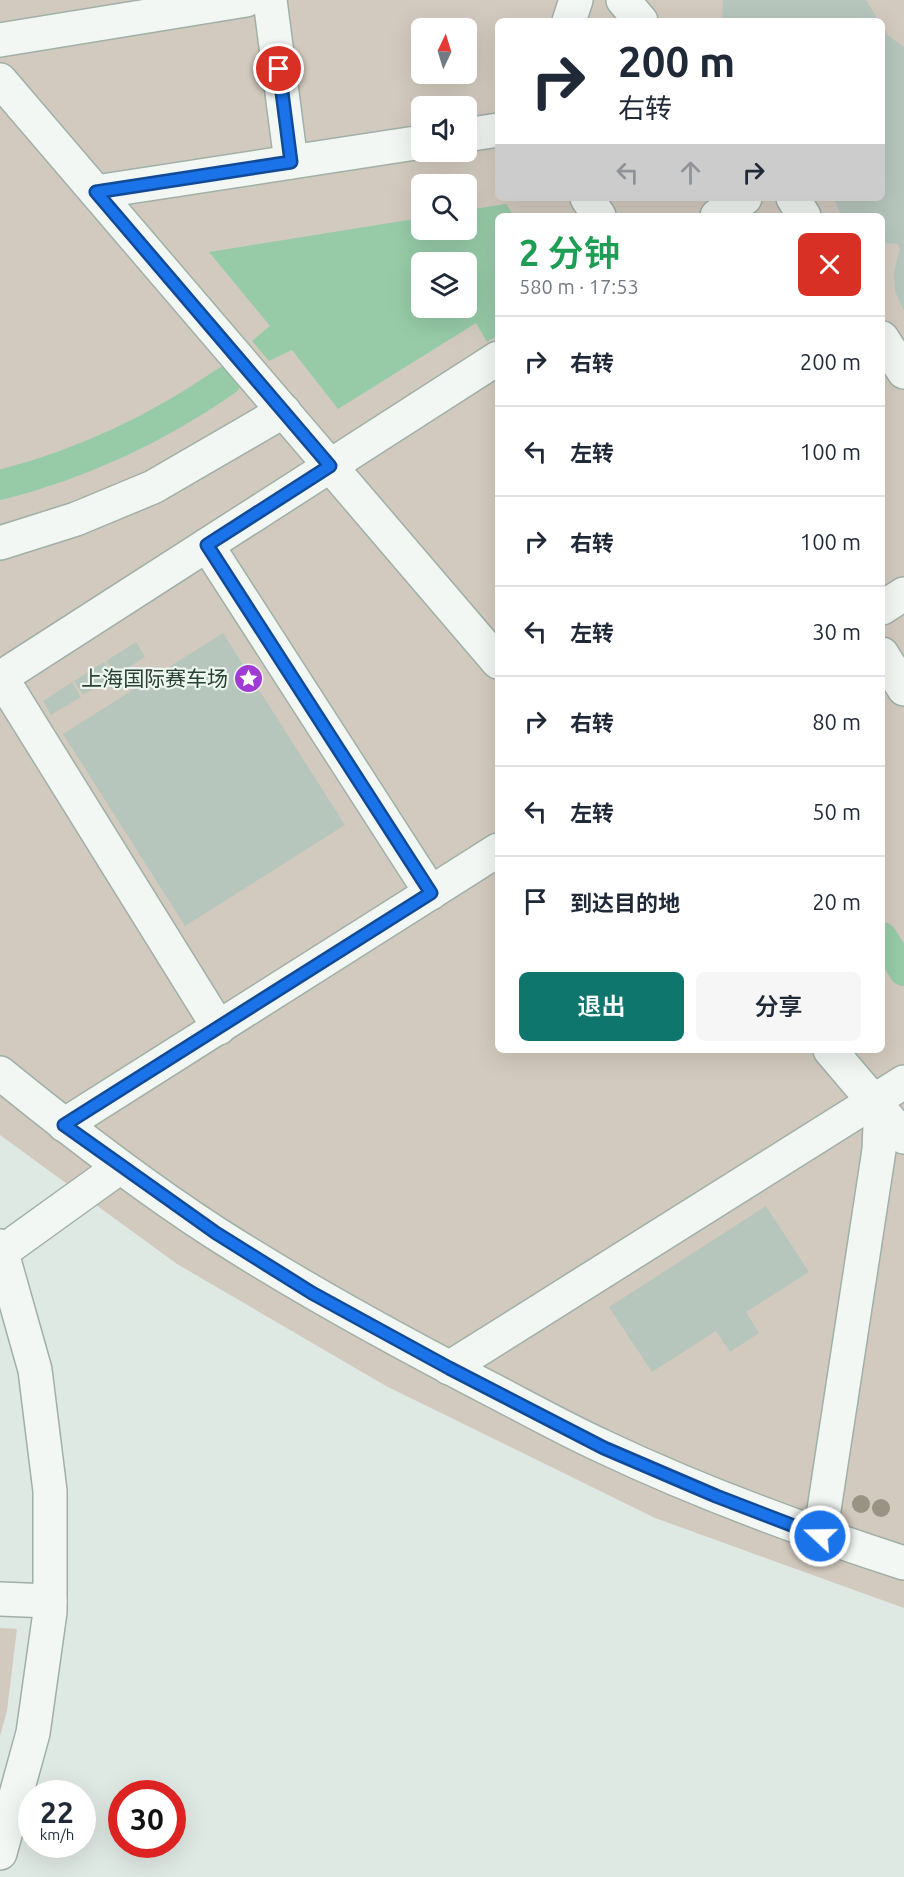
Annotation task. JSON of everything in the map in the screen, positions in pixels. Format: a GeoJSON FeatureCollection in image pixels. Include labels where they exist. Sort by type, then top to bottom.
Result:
{"type":"FeatureCollection","features":[{"type":"Feature","properties":{"kind":"street"},"geometry":{"type":"LineString","coordinates":[[0,40],[246,0]]}},
{"type":"Feature","properties":{"kind":"street"},"geometry":{"type":"LineString","coordinates":[[270,0],[291,162]]}},
{"type":"Feature","properties":{"kind":"street"},"geometry":{"type":"LineString","coordinates":[[570,18],[576,0]]}},
{"type":"Feature","properties":{"kind":"street"},"geometry":{"type":"LineString","coordinates":[[623,0],[638,18]]}},
{"type":"Feature","properties":{"kind":"street"},"geometry":{"type":"LineString","coordinates":[[0,80],[495,658]]}},
{"type":"Feature","properties":{"kind":"street"},"geometry":{"type":"LineString","coordinates":[[477,133],[495,130]]}},
{"type":"Feature","properties":{"kind":"street"},"geometry":{"type":"LineString","coordinates":[[96,192],[411,144]]}},
{"type":"Feature","properties":{"kind":"street"},"geometry":{"type":"LineString","coordinates":[[722,213],[740,201]]}},
{"type":"Feature","properties":{"kind":"street"},"geometry":{"type":"LineString","coordinates":[[885,343],[904,372]]}},
{"type":"Feature","properties":{"kind":"street"},"geometry":{"type":"LineString","coordinates":[[219,1028],[0,677],[495,359]]}},
{"type":"Feature","properties":{"kind":"street"},"geometry":{"type":"LineString","coordinates":[[0,543],[76,519],[153,488],[284,411]]}},
{"type":"Feature","properties":{"kind":"street"},"geometry":{"type":"LineString","coordinates":[[207,545],[431,893]]}},
{"type":"Feature","properties":{"kind":"street"},"geometry":{"type":"LineString","coordinates":[[885,606],[904,594]]}},
{"type":"Feature","properties":{"kind":"street"},"geometry":{"type":"LineString","coordinates":[[885,659],[904,688]]}},
{"type":"Feature","properties":{"kind":"street"},"geometry":{"type":"LineString","coordinates":[[64,1125],[495,852]]}},
{"type":"Feature","properties":{"kind":"street"},"geometry":{"type":"LineString","coordinates":[[820,1536],[896,1144],[880,1125],[873,1101],[833,1053]]}},
{"type":"Feature","properties":{"kind":"street"},"geometry":{"type":"LineString","coordinates":[[0,1074],[120,1167],[216,1233],[312,1293],[449,1368],[604,1448],[716,1496],[820,1536],[904,1563]]}},
{"type":"Feature","properties":{"kind":"street"},"geometry":{"type":"LineString","coordinates":[[449,1368],[904,1082]]}},
{"type":"Feature","properties":{"kind":"street"},"geometry":{"type":"LineString","coordinates":[[0,1853],[12,1766],[33,1733],[50,1601],[50,1491],[35,1370],[1,1249],[120,1167]]}},
{"type":"Feature","properties":{"kind":"street"},"geometry":{"type":"LineString","coordinates":[[0,1599],[50,1601]]}},
{"type":"Feature","properties":{"kind":"shaded area","name":"上海国际赛车场"},"geometry":{"type":"Polygon","coordinates":[[[0,0],[904,0],[904,1608],[655,1518],[386,1386],[177,1264],[0,1135],[0,0]]]}},
{"type":"Feature","properties":{"kind":"shaded area"},"geometry":{"type":"Polygon","coordinates":[[[506,204],[512,213],[495,213],[495,337],[487,342],[476,323],[338,409],[292,350],[269,361],[252,341],[270,326],[209,252],[411,220],[411,240],[477,240],[477,208],[506,204]]]}},
{"type":"Feature","properties":{"kind":"shaded area"},"geometry":{"type":"Polygon","coordinates":[[[0,1628],[17,1629],[7,1711],[0,1736],[0,1628]]]}},
{"type":"Feature","properties":{"kind":"building"},"geometry":{"type":"Polygon","coordinates":[[[723,0],[866,0],[877,18],[722,18],[723,0]]]}},
{"type":"Feature","properties":{"kind":"building"},"geometry":{"type":"Polygon","coordinates":[[[885,30],[889,36],[904,47],[904,311],[895,291],[894,272],[900,248],[898,244],[885,243],[885,213],[840,213],[835,202],[885,201],[885,30]]]}},
{"type":"Feature","properties":{"kind":"building"},"geometry":{"type":"Polygon","coordinates":[[[223,633],[345,825],[185,926],[63,734],[223,633]]]}},
{"type":"Feature","properties":{"kind":"building"},"geometry":{"type":"Polygon","coordinates":[[[136,642],[145,657],[116,675],[106,661],[136,642]]]}},
{"type":"Feature","properties":{"kind":"building"},"geometry":{"type":"Polygon","coordinates":[[[104,662],[113,676],[83,695],[74,681],[104,662]]]}},
{"type":"Feature","properties":{"kind":"building"},"geometry":{"type":"Polygon","coordinates":[[[72,682],[81,697],[51,715],[43,701],[72,682]]]}},
{"type":"Feature","properties":{"kind":"building"},"geometry":{"type":"Polygon","coordinates":[[[766,1206],[809,1272],[746,1312],[759,1333],[730,1352],[716,1331],[652,1372],[609,1307],[766,1206]]]}},
{"type":"Feature","properties":{"kind":"waterway"},"geometry":{"type":"LineString","coordinates":[[0,485],[60,467],[118,443],[173,415],[226,381]]}},
{"type":"Feature","properties":{"kind":"waterway"},"geometry":{"type":"LineString","coordinates":[[885,942],[904,971]]}},
{"type":"Feature","properties":{"kind":"place","name":"上海国际赛车场"},"geometry":{"type":"Point","coordinates":[249,679]}},
{"type":"Feature","properties":{"kind":"route"},"geometry":{"type":"LineString","coordinates":[[279,69],[291,162],[96,192],[330,466],[207,545],[431,893],[64,1125],[120,1167],[216,1233],[312,1293],[449,1368],[604,1448],[716,1496],[820,1536]]}}]}
